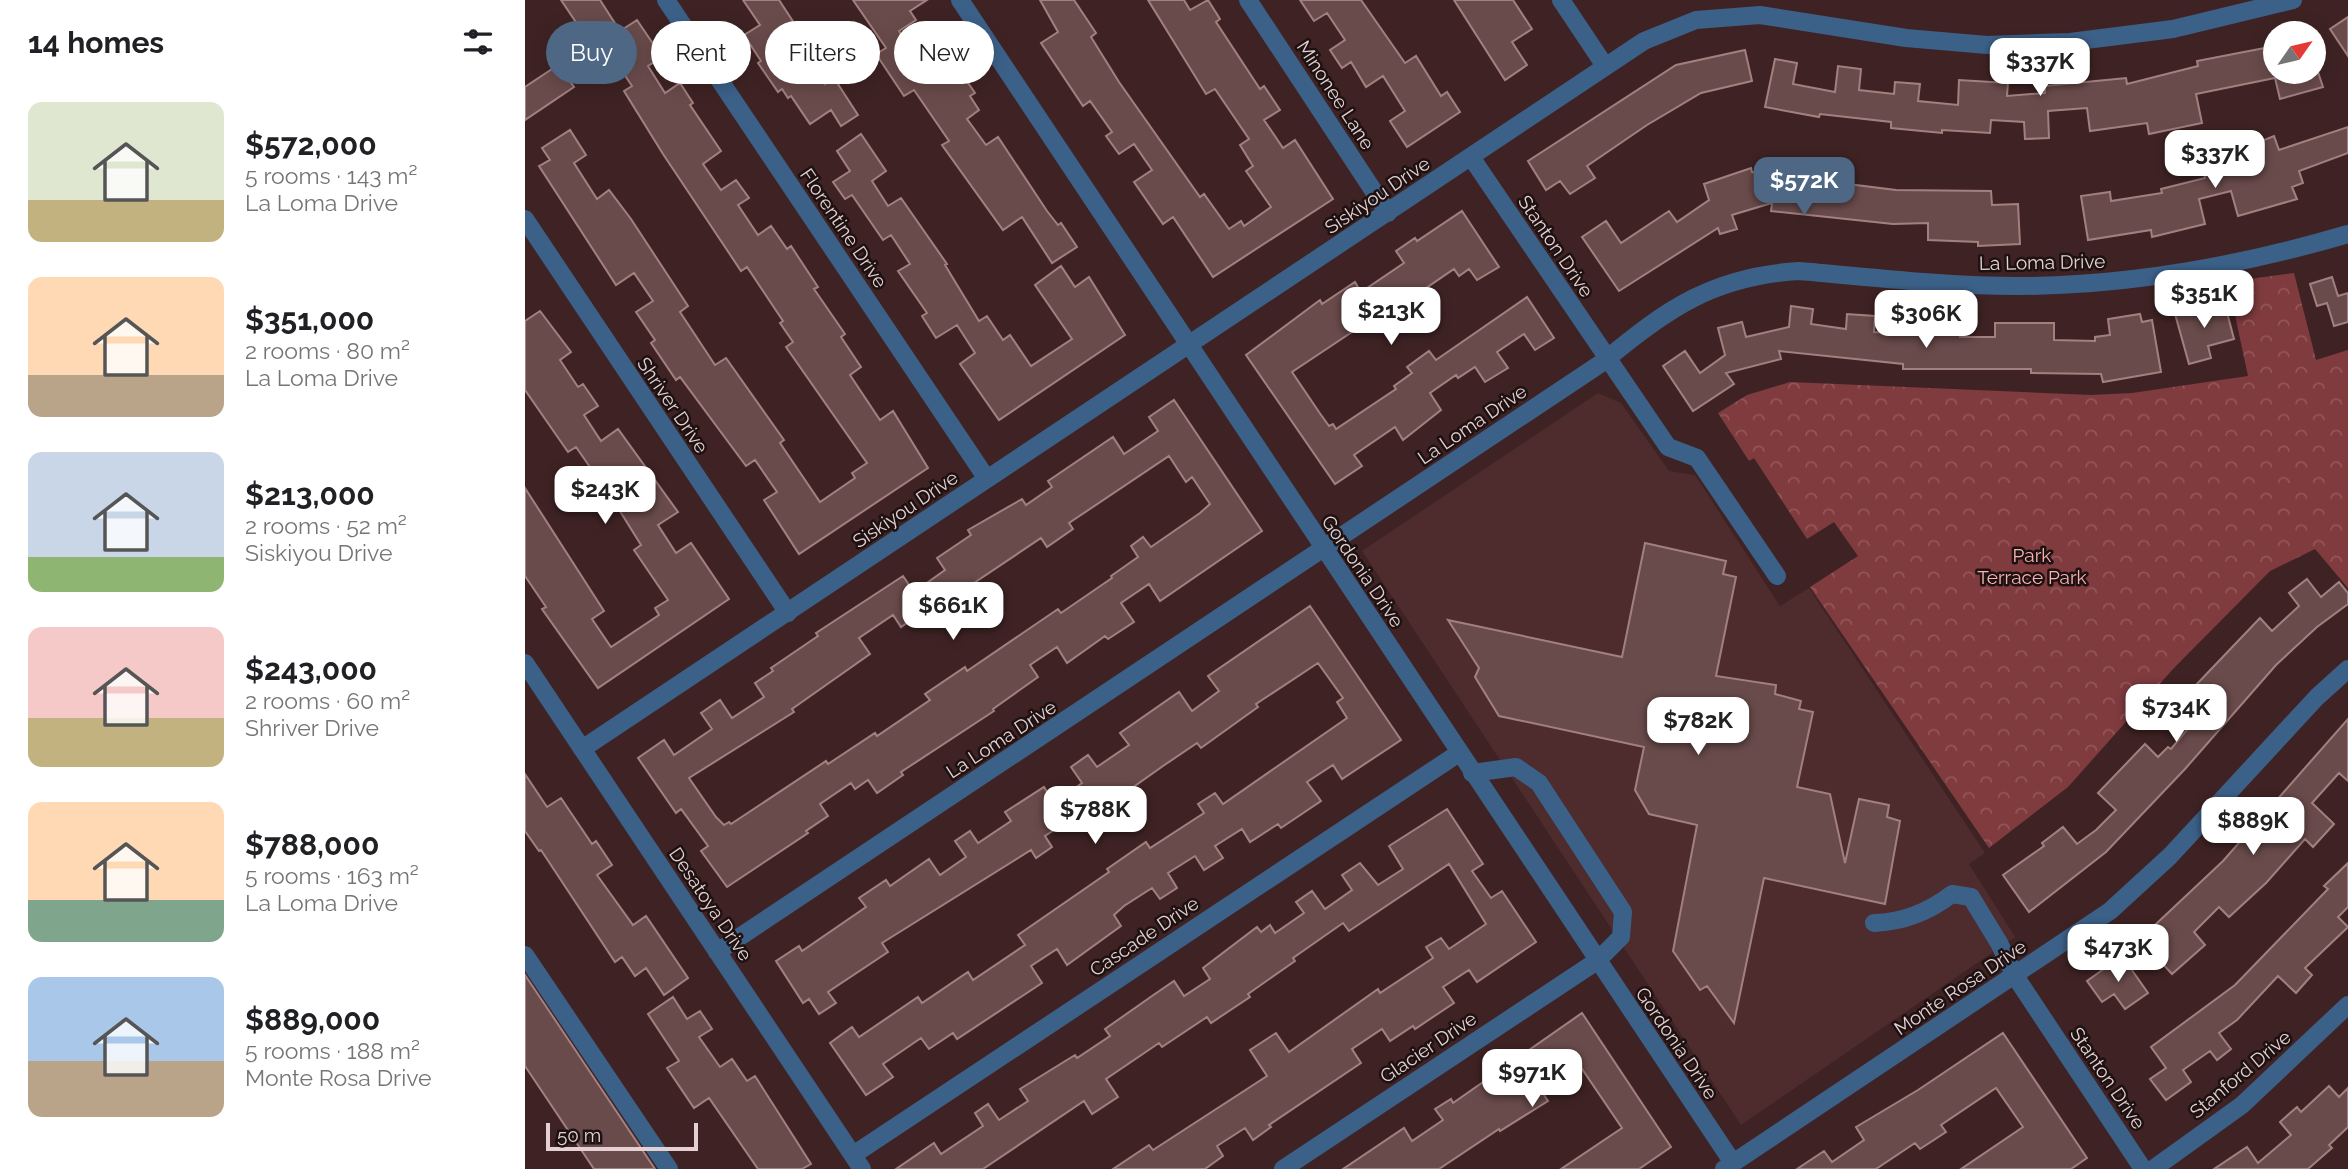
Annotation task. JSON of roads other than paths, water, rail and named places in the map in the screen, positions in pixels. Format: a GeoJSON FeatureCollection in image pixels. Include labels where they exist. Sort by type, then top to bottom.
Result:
{"type":"FeatureCollection","features":[{"type":"Feature","properties":{"kind":"street","name":"Florentine Drive"},"geometry":{"type":"LineString","coordinates":[[666,0],[987,479]]}},
{"type":"Feature","properties":{"kind":"street","name":"Gordonia Drive"},"geometry":{"type":"LineString","coordinates":[[960,0],[1597,961],[1728,1166]]}},
{"type":"Feature","properties":{"kind":"street","name":"Minonee Lane"},"geometry":{"type":"LineString","coordinates":[[1248,0],[1388,213]]}},
{"type":"Feature","properties":{"kind":"street"},"geometry":{"type":"LineString","coordinates":[[1560,0],[1605,66]]}},
{"type":"Feature","properties":{"kind":"street","name":"Siskiyou Drive"},"geometry":{"type":"LineString","coordinates":[[582,749],[1644,41],[1696,20],[1727,15],[1760,15],[1906,38],[1987,45],[2070,43],[2173,29],[2293,0]]}},
{"type":"Feature","properties":{"kind":"street","name":"Stanton Drive"},"geometry":{"type":"LineString","coordinates":[[1471,157],[1668,447],[1697,458],[1777,576]]}},
{"type":"Feature","properties":{"kind":"street","name":"Shriver Drive"},"geometry":{"type":"LineString","coordinates":[[525,219],[787,613]]}},
{"type":"Feature","properties":{"kind":"street","name":"La Loma Drive"},"geometry":{"type":"LineString","coordinates":[[717,952],[1705,291],[1731,280],[1763,273],[1799,271],[2018,286],[2142,280],[2217,269],[2348,234]]}},
{"type":"Feature","properties":{"kind":"street","name":"Desatoya Drive"},"geometry":{"type":"LineString","coordinates":[[525,663],[857,1162]]}},
{"type":"Feature","properties":{"kind":"street","name":"Monte Rosa Drive"},"geometry":{"type":"LineString","coordinates":[[1728,1166],[2110,911],[2170,856],[2317,697],[2348,668]]}},
{"type":"Feature","properties":{"kind":"street","name":"Cascade Drive"},"geometry":{"type":"LineString","coordinates":[[857,1162],[1459,753]]}},
{"type":"Feature","properties":{"kind":"street","name":"Glacier Drive"},"geometry":{"type":"LineString","coordinates":[[1283,1169],[1597,961],[1621,937],[1623,912],[1538,783],[1516,767],[1472,773]]}},
{"type":"Feature","properties":{"kind":"street","name":"Stanton Drive"},"geometry":{"type":"LineString","coordinates":[[1874,923],[1894,922],[1935,907],[1952,894],[1971,897],[2015,976],[2143,1169]]}},
{"type":"Feature","properties":{"kind":"street"},"geometry":{"type":"LineString","coordinates":[[525,955],[669,1169]]}},
{"type":"Feature","properties":{"kind":"street","name":"Stanford Drive"},"geometry":{"type":"LineString","coordinates":[[2153,1169],[2242,1104],[2348,1005]]}},
{"type":"Feature","properties":{"kind":"park label","name":"Park Terrace Park"},"geometry":{"type":"Point","coordinates":[2032,566]}}]}
